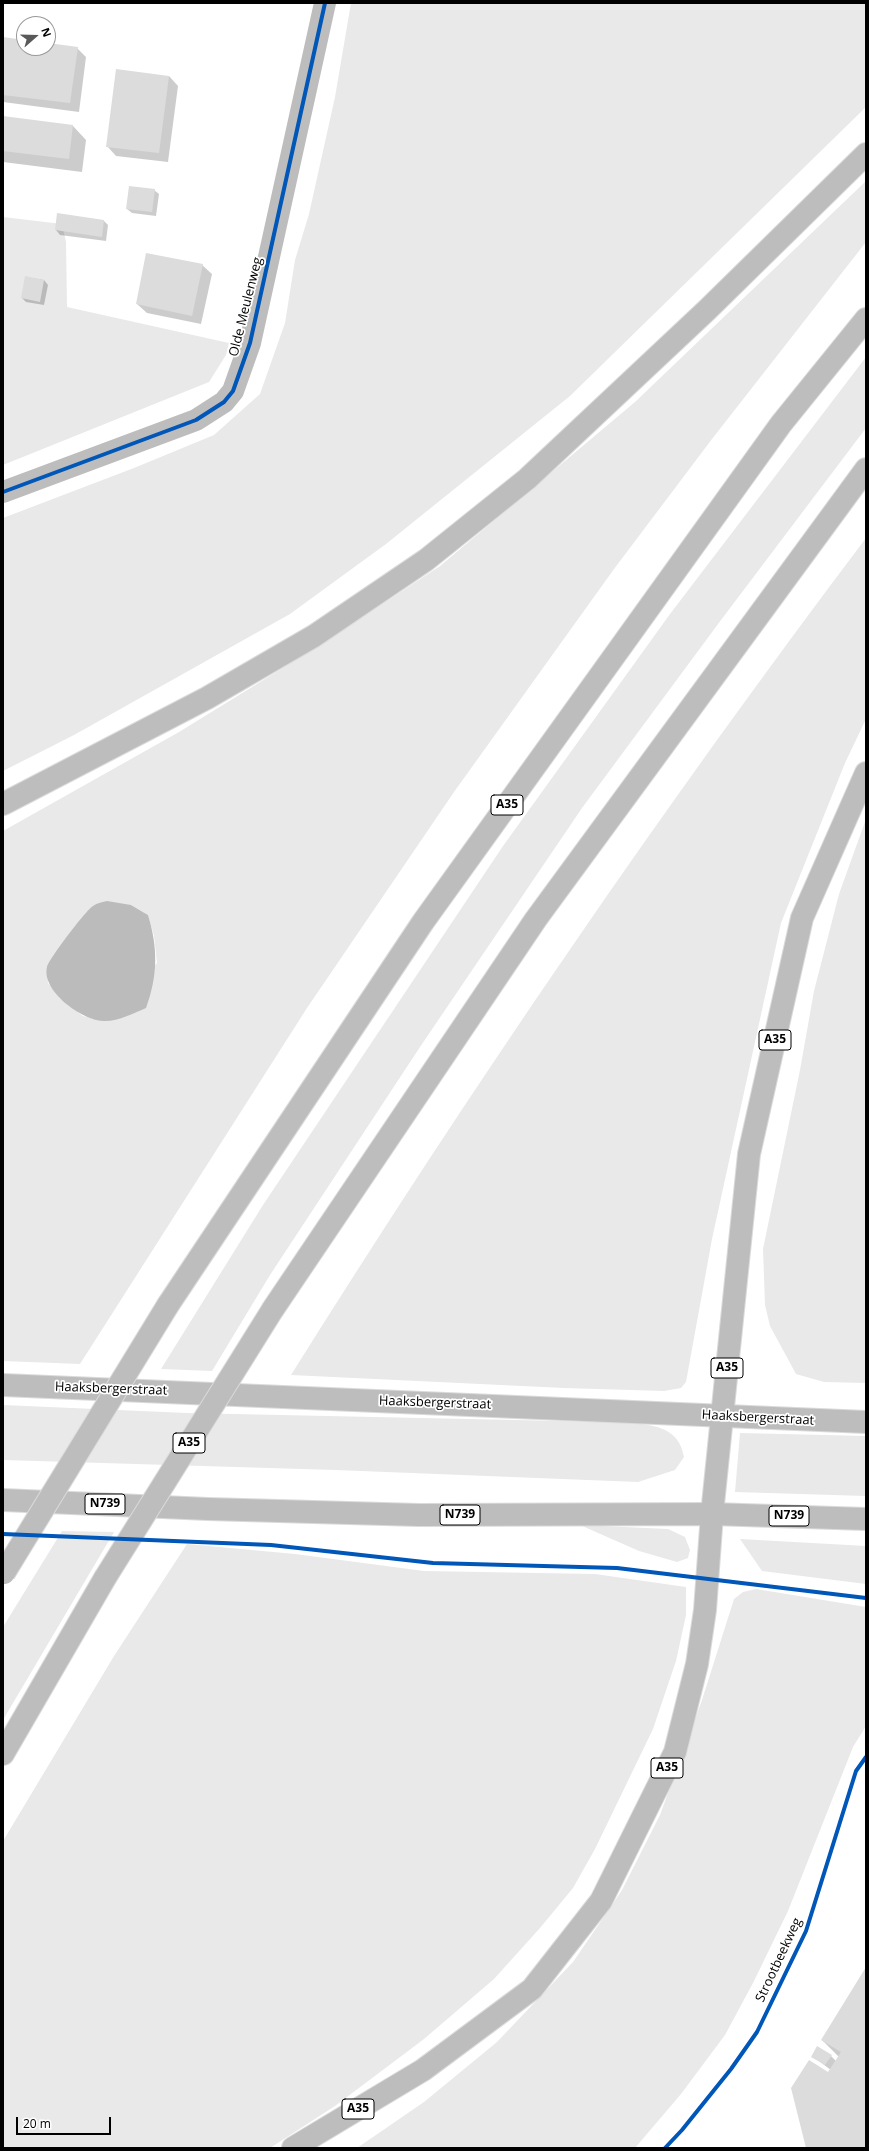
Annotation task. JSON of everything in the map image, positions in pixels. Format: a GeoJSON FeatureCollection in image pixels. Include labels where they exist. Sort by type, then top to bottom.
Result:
{"type":"FeatureCollection","features":[{"type":"Feature","properties":{"kind":"main road","name":"Olde Meulenweg"},"geometry":{"type":"LineString","coordinates":[[3,492],[196,420],[224,402],[233,391],[250,343],[325,3]]}},
{"type":"Feature","properties":{"kind":"main road"},"geometry":{"type":"LineString","coordinates":[[3,804],[207,698],[314,636],[426,560],[527,479],[708,310],[866,154]]}},
{"type":"Feature","properties":{"kind":"main road","name":"A35"},"geometry":{"type":"LineString","coordinates":[[4,1574],[168,1306],[423,922],[781,424],[866,319]]}},
{"type":"Feature","properties":{"kind":"main road","name":"A35"},"geometry":{"type":"LineString","coordinates":[[3,1754],[105,1578],[273,1309],[536,919],[866,469]]}},
{"type":"Feature","properties":{"kind":"main road","name":"A35"},"geometry":{"type":"LineString","coordinates":[[293,2148],[423,2070],[532,1989],[601,1901],[675,1752],[697,1664],[705,1610],[712,1514],[749,1154],[802,918],[866,773]]}},
{"type":"Feature","properties":{"kind":"main road","name":"Haaksbergerstraat"},"geometry":{"type":"LineString","coordinates":[[3,1384],[866,1422]]}},
{"type":"Feature","properties":{"kind":"main road","name":"N739"},"geometry":{"type":"LineString","coordinates":[[3,1500],[208,1509],[419,1515],[712,1514],[866,1519]]}},
{"type":"Feature","properties":{"kind":"shaded area"},"geometry":{"type":"Polygon","coordinates":[[[351,3],[866,3],[866,107],[570,396],[386,544],[290,614],[74,735],[3,771],[3,518],[134,468],[214,435],[260,394],[285,323],[295,260],[309,214],[335,97],[351,3]]]}},
{"type":"Feature","properties":{"kind":"shaded area"},"geometry":{"type":"Polygon","coordinates":[[[866,181],[866,242],[712,439],[614,569],[454,792],[307,1008],[80,1364],[3,1361],[3,831],[179,732],[325,642],[440,566],[635,402],[866,181]],[[131,905],[47,966],[48,983],[60,998],[83,1016],[104,1021],[157,963],[154,936],[148,915],[131,905]]]}},
{"type":"Feature","properties":{"kind":"shaded area"},"geometry":{"type":"Polygon","coordinates":[[[3,217],[62,224],[66,242],[67,307],[229,343],[226,355],[209,382],[3,465],[3,217]]]}},
{"type":"Feature","properties":{"kind":"shaded area"},"geometry":{"type":"Polygon","coordinates":[[[866,357],[866,428],[721,620],[582,808],[420,1047],[270,1275],[212,1371],[161,1369],[263,1205],[503,846],[670,614],[866,357]]]}},
{"type":"Feature","properties":{"kind":"shaded area"},"geometry":{"type":"Polygon","coordinates":[[[866,538],[866,719],[845,763],[781,923],[712,1239],[686,1382],[681,1388],[664,1391],[564,1388],[291,1375],[428,1161],[570,950],[715,742],[866,538]]]}},
{"type":"Feature","properties":{"kind":"shaded area"},"geometry":{"type":"Polygon","coordinates":[[[866,819],[866,1383],[824,1382],[796,1374],[770,1326],[765,1305],[763,1249],[800,1070],[814,991],[839,894],[866,819]]]}},
{"type":"Feature","properties":{"kind":"shaded area"},"geometry":{"type":"Polygon","coordinates":[[[107,901],[131,905],[148,915],[154,939],[155,973],[146,1008],[120,1019],[103,1021],[85,1016],[65,1003],[50,985],[47,976],[47,967],[61,945],[89,909],[96,904],[107,901]]]}},
{"type":"Feature","properties":{"kind":"shaded area"},"geometry":{"type":"Polygon","coordinates":[[[3,1405],[187,1413],[632,1423],[655,1426],[665,1430],[674,1436],[680,1445],[684,1457],[675,1470],[638,1482],[336,1470],[3,1460],[3,1405]]]}},
{"type":"Feature","properties":{"kind":"shaded area"},"geometry":{"type":"Polygon","coordinates":[[[740,1433],[866,1436],[866,1496],[735,1492],[740,1433]]]}},
{"type":"Feature","properties":{"kind":"shaded area"},"geometry":{"type":"Polygon","coordinates":[[[580,1525],[668,1529],[685,1537],[690,1550],[688,1558],[677,1562],[639,1551],[580,1525]]]}},
{"type":"Feature","properties":{"kind":"shaded area"},"geometry":{"type":"Polygon","coordinates":[[[62,1531],[114,1532],[3,1720],[3,1627],[62,1531]]]}},
{"type":"Feature","properties":{"kind":"shaded area"},"geometry":{"type":"Polygon","coordinates":[[[740,1539],[866,1546],[866,1584],[762,1571],[740,1539]]]}},
{"type":"Feature","properties":{"kind":"shaded area"},"geometry":{"type":"Polygon","coordinates":[[[187,1544],[295,1554],[424,1571],[595,1574],[686,1587],[686,1615],[676,1661],[653,1729],[595,1849],[573,1888],[540,1928],[494,1979],[424,2039],[335,2106],[270,2148],[3,2148],[3,1841],[114,1656],[187,1544]]]}},
{"type":"Feature","properties":{"kind":"shaded area"},"geometry":{"type":"Polygon","coordinates":[[[756,1589],[866,1607],[866,1726],[853,1747],[788,1911],[753,1983],[725,2035],[681,2094],[635,2148],[357,2148],[424,2102],[497,2042],[573,1962],[622,1890],[660,1815],[702,1700],[734,1599],[743,1592],[756,1589]]]}},
{"type":"Feature","properties":{"kind":"building"},"geometry":{"type":"Polygon","coordinates":[[[3,37],[16,39],[16,56],[56,56],[56,44],[78,47],[70,103],[3,95],[3,37]]]}},
{"type":"Feature","properties":{"kind":"building"},"geometry":{"type":"Polygon","coordinates":[[[116,69],[169,76],[159,153],[106,147],[116,69]]]}},
{"type":"Feature","properties":{"kind":"building"},"geometry":{"type":"Polygon","coordinates":[[[3,116],[73,125],[69,159],[3,151],[3,116]]]}},
{"type":"Feature","properties":{"kind":"building"},"geometry":{"type":"Polygon","coordinates":[[[129,186],[155,189],[152,212],[126,209],[129,186]]]}},
{"type":"Feature","properties":{"kind":"building"},"geometry":{"type":"Polygon","coordinates":[[[57,213],[104,220],[102,237],[55,230],[57,213]]]}},
{"type":"Feature","properties":{"kind":"building"},"geometry":{"type":"Polygon","coordinates":[[[146,253],[203,264],[192,316],[136,304],[146,253]]]}},
{"type":"Feature","properties":{"kind":"building"},"geometry":{"type":"Polygon","coordinates":[[[25,276],[44,280],[40,302],[21,298],[25,276]]]}},
{"type":"Feature","properties":{"kind":"building"},"geometry":{"type":"Polygon","coordinates":[[[866,1967],[866,2148],[806,2148],[791,2088],[809,2060],[828,2072],[841,2052],[821,2040],[866,1967]]]}},
{"type":"Feature","properties":{"kind":"building"},"geometry":{"type":"Polygon","coordinates":[[[817,2046],[832,2055],[825,2065],[811,2057],[817,2046]]]}},
{"type":"Feature","properties":{"kind":"cycle path"},"geometry":{"type":"LineString","coordinates":[[3,492],[196,420],[224,402],[233,391],[250,343],[325,3]]}},
{"type":"Feature","properties":{"kind":"cycle path"},"geometry":{"type":"LineString","coordinates":[[3,1534],[271,1545],[433,1563],[617,1568],[866,1598]]}},
{"type":"Feature","properties":{"kind":"cycle path","name":"Strootbeekweg"},"geometry":{"type":"LineString","coordinates":[[665,2148],[682,2130],[731,2069],[757,2032],[806,1931],[856,1771],[866,1757]]}}]}
